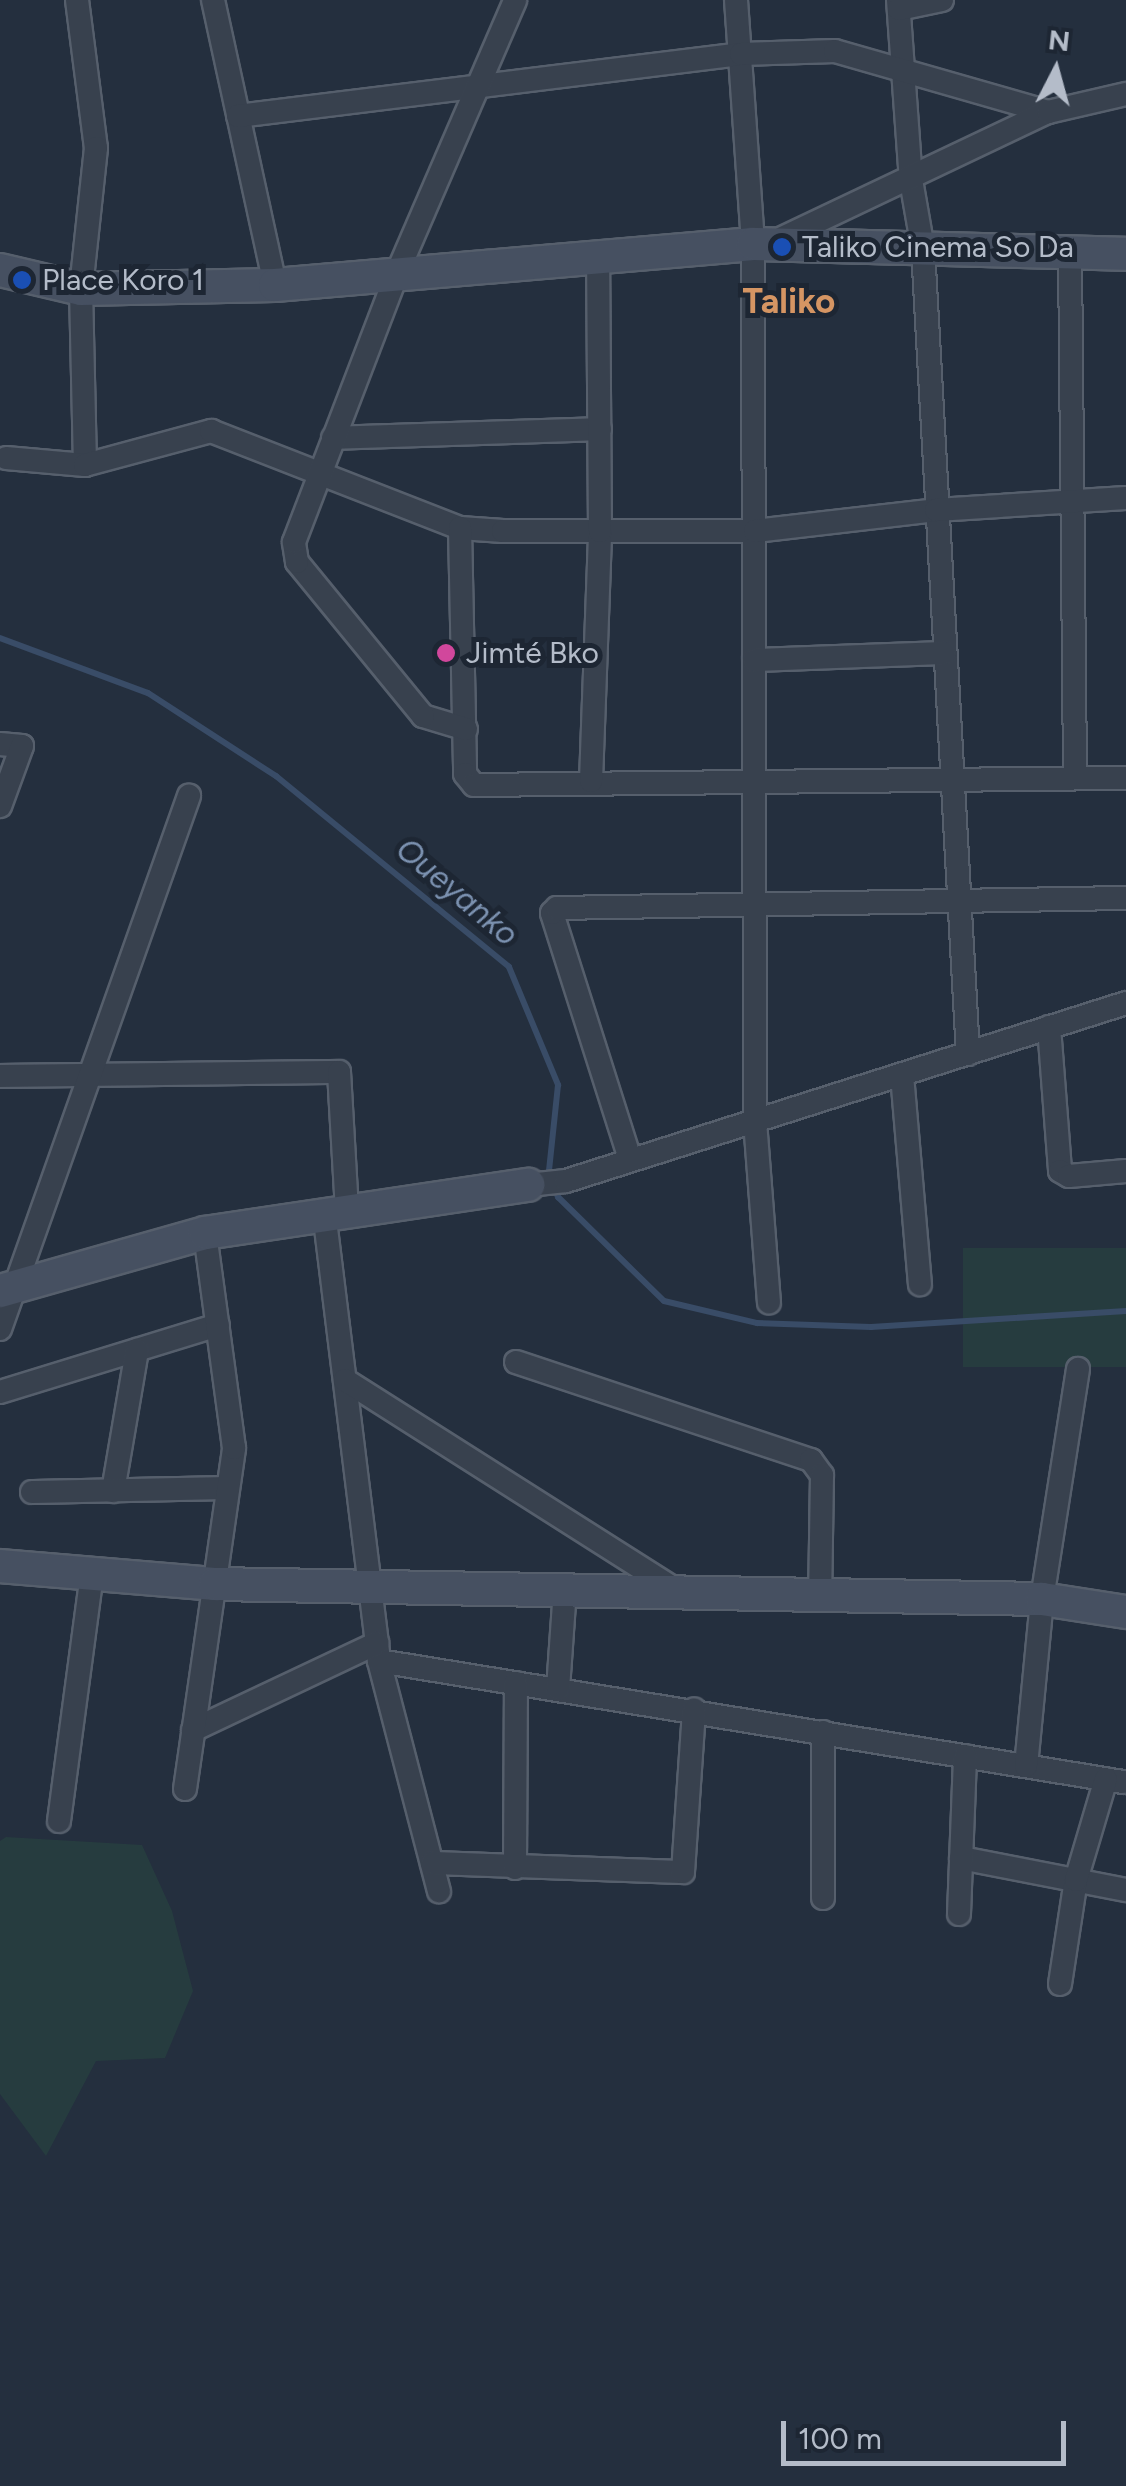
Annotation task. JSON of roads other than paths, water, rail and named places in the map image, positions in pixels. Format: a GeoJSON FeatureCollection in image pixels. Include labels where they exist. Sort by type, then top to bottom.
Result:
{"type":"FeatureCollection","features":[{"type":"Feature","properties":{"kind":"street"},"geometry":{"type":"LineString","coordinates":[[77,0],[96,148],[81,289],[84,464]]}},
{"type":"Feature","properties":{"kind":"street"},"geometry":{"type":"LineString","coordinates":[[213,0],[275,285]]}},
{"type":"Feature","properties":{"kind":"street"},"geometry":{"type":"LineString","coordinates":[[466,729],[424,716],[297,562],[297,526],[398,271],[515,0]]}},
{"type":"Feature","properties":{"kind":"street"},"geometry":{"type":"LineString","coordinates":[[736,0],[760,244],[754,660],[755,1122],[769,1302]]}},
{"type":"Feature","properties":{"kind":"street"},"geometry":{"type":"LineString","coordinates":[[942,0],[898,4],[911,180],[923,249],[945,652],[948,781],[968,1054]]}},
{"type":"Feature","properties":{"kind":"street"},"geometry":{"type":"LineString","coordinates":[[238,116],[742,54],[835,51],[1048,112]]}},
{"type":"Feature","properties":{"kind":"street"},"geometry":{"type":"LineString","coordinates":[[760,244],[911,180],[1048,112],[1126,94]]}},
{"type":"Feature","properties":{"kind":"street"},"geometry":{"type":"LineString","coordinates":[[0,270],[81,289],[275,285],[398,271],[760,244],[1126,254]]}},
{"type":"Feature","properties":{"kind":"street"},"geometry":{"type":"LineString","coordinates":[[1070,253],[1076,500],[1075,778]]}},
{"type":"Feature","properties":{"kind":"street"},"geometry":{"type":"LineString","coordinates":[[592,780],[600,531],[598,258]]}},
{"type":"Feature","properties":{"kind":"street"},"geometry":{"type":"LineString","coordinates":[[333,438],[600,429]]}},
{"type":"Feature","properties":{"kind":"street"},"geometry":{"type":"LineString","coordinates":[[6,458],[84,464],[211,431],[460,528],[755,531],[936,510],[1126,498]]}},
{"type":"Feature","properties":{"kind":"street"},"geometry":{"type":"LineString","coordinates":[[460,528],[465,774],[474,785],[592,780],[1126,778]]}},
{"type":"Feature","properties":{"kind":"street"},"geometry":{"type":"LineString","coordinates":[[754,660],[945,652]]}},
{"type":"Feature","properties":{"kind":"street"},"geometry":{"type":"LineString","coordinates":[[0,744],[22,746],[0,806]]}},
{"type":"Feature","properties":{"kind":"street"},"geometry":{"type":"LineString","coordinates":[[0,1328],[7,1290],[90,1075],[188,796]]}},
{"type":"Feature","properties":{"kind":"street"},"geometry":{"type":"LineString","coordinates":[[630,1159],[552,913],[1126,898]]}},
{"type":"Feature","properties":{"kind":"street"},"geometry":{"type":"LineString","coordinates":[[7,1290],[205,1233],[335,1211],[566,1181],[1126,1003]]}},
{"type":"Feature","properties":{"kind":"street"},"geometry":{"type":"LineString","coordinates":[[1048,1027],[1060,1171],[1069,1176],[1126,1171]]}},
{"type":"Feature","properties":{"kind":"street"},"geometry":{"type":"LineString","coordinates":[[0,1076],[339,1072],[335,1211],[345,1380],[370,1587],[378,1652],[439,1890]]}},
{"type":"Feature","properties":{"kind":"street"},"geometry":{"type":"LineString","coordinates":[[902,1075],[920,1284]]}},
{"type":"Feature","properties":{"kind":"street"},"geometry":{"type":"LineString","coordinates":[[185,1789],[234,1448],[205,1233]]}},
{"type":"Feature","properties":{"kind":"street"},"geometry":{"type":"LineString","coordinates":[[0,1392],[218,1325]]}},
{"type":"Feature","properties":{"kind":"street"},"geometry":{"type":"LineString","coordinates":[[113,1490],[136,1350]]}},
{"type":"Feature","properties":{"kind":"street"},"geometry":{"type":"LineString","coordinates":[[516,1362],[810,1460],[822,1475],[820,1597]]}},
{"type":"Feature","properties":{"kind":"street"},"geometry":{"type":"LineString","coordinates":[[1026,1766],[1042,1599],[1078,1368]]}},
{"type":"Feature","properties":{"kind":"street"},"geometry":{"type":"LineString","coordinates":[[345,1380],[682,1592]]}},
{"type":"Feature","properties":{"kind":"street"},"geometry":{"type":"LineString","coordinates":[[32,1492],[228,1488]]}},
{"type":"Feature","properties":{"kind":"street"},"geometry":{"type":"LineString","coordinates":[[0,1566],[214,1584],[1042,1599],[1126,1612]]}},
{"type":"Feature","properties":{"kind":"street"},"geometry":{"type":"LineString","coordinates":[[59,1821],[92,1574]]}},
{"type":"Feature","properties":{"kind":"street"},"geometry":{"type":"LineString","coordinates":[[558,1689],[565,1589]]}},
{"type":"Feature","properties":{"kind":"street"},"geometry":{"type":"LineString","coordinates":[[193,1730],[378,1652],[516,1682],[1120,1780],[1076,1880],[1060,1984]]}},
{"type":"Feature","properties":{"kind":"street"},"geometry":{"type":"LineString","coordinates":[[514,1868],[516,1682]]}},
{"type":"Feature","properties":{"kind":"street"},"geometry":{"type":"LineString","coordinates":[[432,1864],[683,1872],[694,1709]]}},
{"type":"Feature","properties":{"kind":"street"},"geometry":{"type":"LineString","coordinates":[[823,1732],[823,1898]]}},
{"type":"Feature","properties":{"kind":"street"},"geometry":{"type":"LineString","coordinates":[[959,1914],[965,1756]]}},
{"type":"Feature","properties":{"kind":"street"},"geometry":{"type":"LineString","coordinates":[[961,1858],[1126,1890]]}},
{"type":"Feature","properties":{"kind":"waterway","name":"Oueyanko"},"geometry":{"type":"LineString","coordinates":[[0,638],[148,693],[276,776],[509,967],[558,1085],[549,1171],[558,1197],[664,1301],[757,1323],[871,1327],[1126,1311]]}},
{"type":"Feature","properties":{"kind":"place","name":"Taliko Cinema So Da"},"geometry":{"type":"Point","coordinates":[782,247]}},
{"type":"Feature","properties":{"kind":"place","name":"Place Koro 1"},"geometry":{"type":"Point","coordinates":[22,280]}},
{"type":"Feature","properties":{"kind":"place","name":"Jimté Bko"},"geometry":{"type":"Point","coordinates":[446,653]}},
{"type":"Feature","properties":{"kind":"district","name":"Taliko"},"geometry":{"type":"Point","coordinates":[789,301]}}]}
